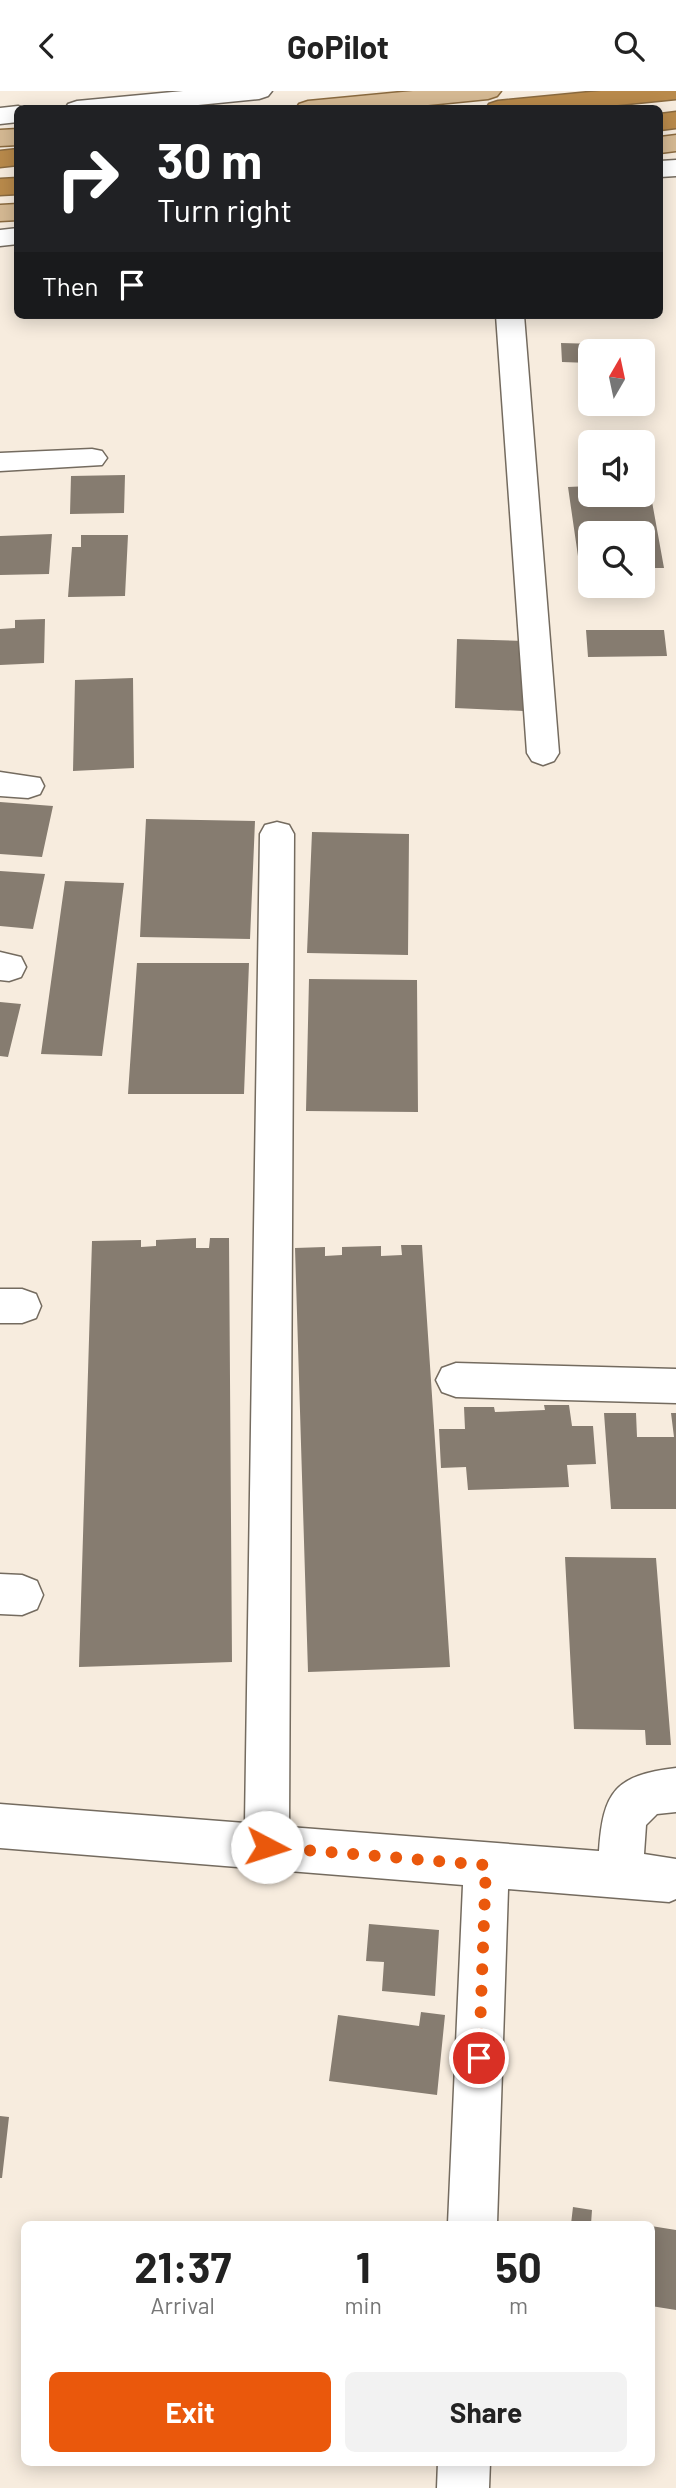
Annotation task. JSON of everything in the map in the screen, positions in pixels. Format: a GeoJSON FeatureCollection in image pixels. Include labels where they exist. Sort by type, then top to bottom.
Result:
{"type":"FeatureCollection","features":[{"type":"Feature","properties":{"kind":"highway"},"geometry":{"type":"LineString","coordinates":[[537,105],[676,91]]}},
{"type":"Feature","properties":{"kind":"main road"},"geometry":{"type":"LineString","coordinates":[[348,105],[488,91]]}},
{"type":"Feature","properties":{"kind":"street"},"geometry":{"type":"LineString","coordinates":[[117,105],[259,91]]}},
{"type":"Feature","properties":{"kind":"street"},"geometry":{"type":"LineString","coordinates":[[510,319],[543,753]]}},
{"type":"Feature","properties":{"kind":"street"},"geometry":{"type":"LineString","coordinates":[[0,462],[92,458]]}},
{"type":"Feature","properties":{"kind":"street"},"geometry":{"type":"LineString","coordinates":[[267,1847],[277,834]]}},
{"type":"Feature","properties":{"kind":"street"},"geometry":{"type":"LineString","coordinates":[[456,1380],[676,1386]]}},
{"type":"Feature","properties":{"kind":"street"},"geometry":{"type":"LineString","coordinates":[[620,1876],[624,1815],[647,1793],[676,1790]]}},
{"type":"Feature","properties":{"kind":"street"},"geometry":{"type":"LineString","coordinates":[[0,1826],[669,1879]]}},
{"type":"Feature","properties":{"kind":"street"},"geometry":{"type":"LineString","coordinates":[[472,2221],[486,1865]]}},
{"type":"Feature","properties":{"kind":"street"},"geometry":{"type":"LineString","coordinates":[[463,2488],[464,2466]]}},
{"type":"Feature","properties":{"kind":"building"},"geometry":{"type":"Polygon","coordinates":[[[561,343],[578,343],[578,363],[562,362],[561,343]]]}},
{"type":"Feature","properties":{"kind":"building"},"geometry":{"type":"Polygon","coordinates":[[[125,475],[124,513],[70,514],[71,476],[125,475]]]}},
{"type":"Feature","properties":{"kind":"building"},"geometry":{"type":"Polygon","coordinates":[[[568,487],[578,487],[578,507],[653,507],[664,568],[655,568],[655,521],[578,521],[578,556],[568,487]]]}},
{"type":"Feature","properties":{"kind":"building"},"geometry":{"type":"Polygon","coordinates":[[[52,534],[49,574],[0,575],[0,536],[52,534]]]}},
{"type":"Feature","properties":{"kind":"building"},"geometry":{"type":"Polygon","coordinates":[[[81,535],[128,535],[125,596],[68,597],[72,547],[81,547],[81,535]]]}},
{"type":"Feature","properties":{"kind":"building"},"geometry":{"type":"Polygon","coordinates":[[[45,619],[44,663],[0,665],[0,629],[15,628],[15,620],[45,619]]]}},
{"type":"Feature","properties":{"kind":"building"},"geometry":{"type":"Polygon","coordinates":[[[586,630],[664,630],[667,656],[588,657],[586,630]]]}},
{"type":"Feature","properties":{"kind":"building"},"geometry":{"type":"Polygon","coordinates":[[[457,639],[525,641],[524,711],[455,708],[457,639]]]}},
{"type":"Feature","properties":{"kind":"building"},"geometry":{"type":"Polygon","coordinates":[[[133,678],[134,768],[73,771],[75,680],[133,678]]]}},
{"type":"Feature","properties":{"kind":"building"},"geometry":{"type":"Polygon","coordinates":[[[0,802],[53,806],[42,857],[0,854],[0,802]]]}},
{"type":"Feature","properties":{"kind":"building"},"geometry":{"type":"Polygon","coordinates":[[[146,819],[255,821],[250,939],[140,937],[146,819]]]}},
{"type":"Feature","properties":{"kind":"building"},"geometry":{"type":"Polygon","coordinates":[[[312,832],[409,834],[408,955],[307,953],[312,832]]]}},
{"type":"Feature","properties":{"kind":"building"},"geometry":{"type":"Polygon","coordinates":[[[0,871],[45,874],[33,929],[0,926],[0,871]]]}},
{"type":"Feature","properties":{"kind":"building"},"geometry":{"type":"Polygon","coordinates":[[[65,881],[124,883],[102,1056],[41,1054],[65,881]]]}},
{"type":"Feature","properties":{"kind":"building"},"geometry":{"type":"Polygon","coordinates":[[[137,963],[249,963],[244,1094],[128,1094],[137,963]]]}},
{"type":"Feature","properties":{"kind":"building"},"geometry":{"type":"Polygon","coordinates":[[[309,979],[417,980],[418,1112],[306,1111],[309,979]]]}},
{"type":"Feature","properties":{"kind":"building"},"geometry":{"type":"Polygon","coordinates":[[[0,1002],[21,1004],[8,1057],[0,1056],[0,1002]]]}},
{"type":"Feature","properties":{"kind":"building"},"geometry":{"type":"Polygon","coordinates":[[[196,1238],[196,1248],[209,1248],[210,1238],[229,1238],[232,1662],[79,1667],[92,1241],[141,1240],[141,1247],[156,1246],[156,1240],[196,1238]]]}},
{"type":"Feature","properties":{"kind":"building"},"geometry":{"type":"Polygon","coordinates":[[[401,1245],[422,1245],[450,1667],[308,1672],[295,1248],[325,1247],[325,1256],[342,1255],[342,1247],[381,1246],[381,1256],[402,1255],[401,1245]]]}},
{"type":"Feature","properties":{"kind":"building"},"geometry":{"type":"Polygon","coordinates":[[[544,1405],[569,1405],[572,1426],[593,1426],[596,1464],[567,1465],[569,1487],[468,1490],[466,1467],[441,1468],[439,1429],[465,1429],[464,1407],[494,1407],[495,1412],[545,1410],[544,1405]]]}},
{"type":"Feature","properties":{"kind":"building"},"geometry":{"type":"Polygon","coordinates":[[[604,1413],[636,1413],[637,1437],[674,1437],[671,1413],[676,1413],[676,1509],[611,1509],[604,1413]]]}},
{"type":"Feature","properties":{"kind":"building"},"geometry":{"type":"Polygon","coordinates":[[[565,1557],[656,1558],[671,1745],[646,1745],[645,1730],[574,1729],[565,1557]]]}},
{"type":"Feature","properties":{"kind":"building"},"geometry":{"type":"Polygon","coordinates":[[[369,1924],[439,1930],[435,1996],[382,1991],[384,1962],[366,1961],[369,1924]]]}},
{"type":"Feature","properties":{"kind":"building"},"geometry":{"type":"Polygon","coordinates":[[[421,2012],[445,2015],[437,2095],[329,2081],[338,2015],[419,2026],[421,2012]]]}},
{"type":"Feature","properties":{"kind":"building"},"geometry":{"type":"Polygon","coordinates":[[[0,2116],[9,2117],[2,2178],[0,2178],[0,2116]]]}},
{"type":"Feature","properties":{"kind":"building"},"geometry":{"type":"Polygon","coordinates":[[[573,2207],[592,2210],[591,2221],[571,2221],[573,2207]]]}},
{"type":"Feature","properties":{"kind":"building"},"geometry":{"type":"Polygon","coordinates":[[[655,2227],[676,2230],[676,2310],[655,2307],[655,2227]]]}},
{"type":"Feature","properties":{"kind":"route"},"geometry":{"type":"LineString","coordinates":[[267,1847],[486,1865],[479,2058]]}}]}
